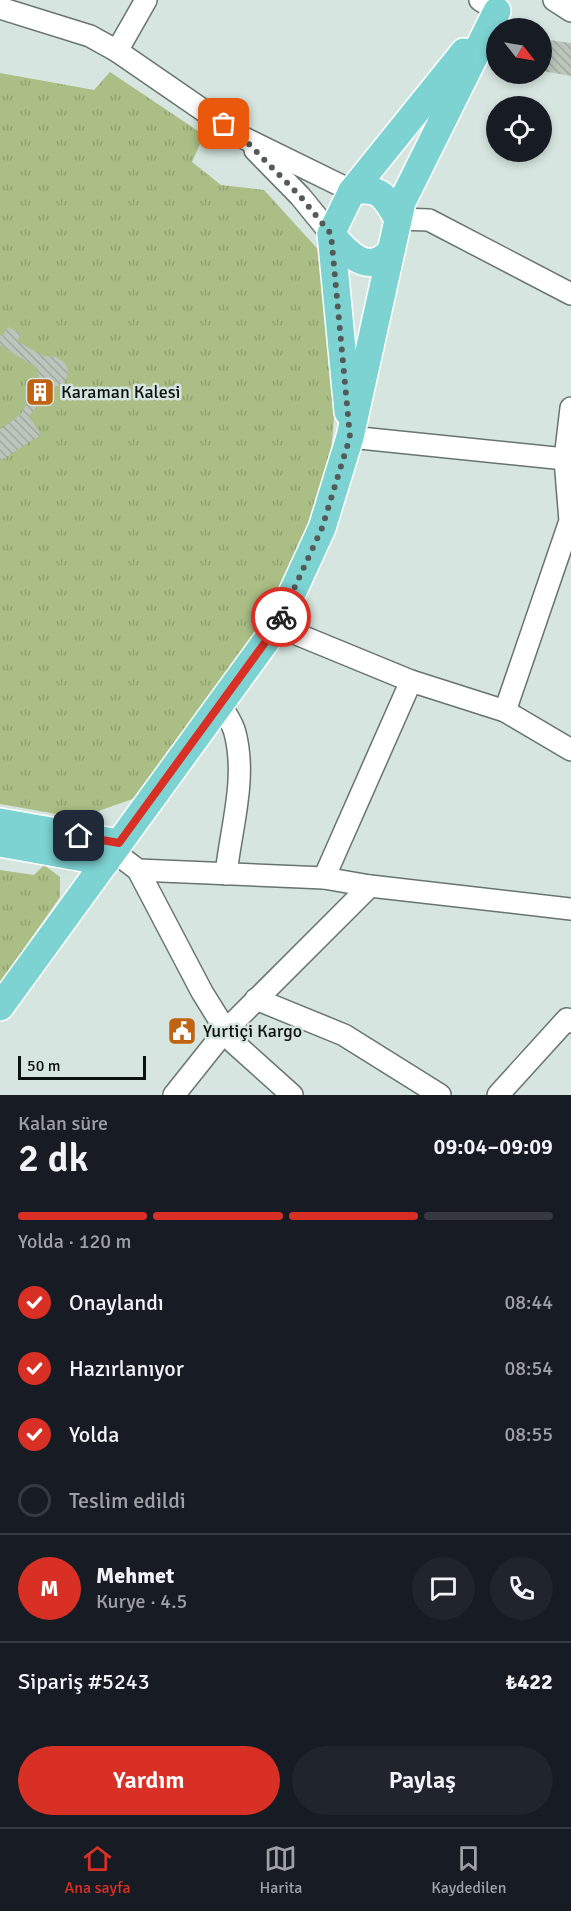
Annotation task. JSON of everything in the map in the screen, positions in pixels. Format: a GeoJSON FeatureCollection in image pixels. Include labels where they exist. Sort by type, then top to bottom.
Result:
{"type":"FeatureCollection","features":[{"type":"Feature","properties":{"kind":"main road"},"geometry":{"type":"LineString","coordinates":[[350,437],[331,234],[351,191],[494,4]]}},
{"type":"Feature","properties":{"kind":"main road"},"geometry":{"type":"LineString","coordinates":[[0,1007],[277,626],[322,528],[350,437],[402,202],[494,4]]}},
{"type":"Feature","properties":{"kind":"main road"},"geometry":{"type":"LineString","coordinates":[[351,191],[379,192],[386,197],[398,219]]}},
{"type":"Feature","properties":{"kind":"main road"},"geometry":{"type":"LineString","coordinates":[[331,234],[351,254],[362,261],[379,260],[392,251]]}},
{"type":"Feature","properties":{"kind":"main road"},"geometry":{"type":"LineString","coordinates":[[0,822],[112,852]]}},
{"type":"Feature","properties":{"kind":"main road"},"geometry":{"type":"LineString","coordinates":[[0,843],[112,852]]}},
{"type":"Feature","properties":{"kind":"street"},"geometry":{"type":"LineString","coordinates":[[117,51],[147,0]]}},
{"type":"Feature","properties":{"kind":"street"},"geometry":{"type":"LineString","coordinates":[[554,0],[571,11]]}},
{"type":"Feature","properties":{"kind":"street"},"geometry":{"type":"LineString","coordinates":[[0,8],[90,36],[117,51],[242,137],[351,191]]}},
{"type":"Feature","properties":{"kind":"street"},"geometry":{"type":"LineString","coordinates":[[242,137],[300,196],[331,234]]}},
{"type":"Feature","properties":{"kind":"street"},"geometry":{"type":"LineString","coordinates":[[398,219],[429,220],[571,294]]}},
{"type":"Feature","properties":{"kind":"street"},"geometry":{"type":"LineString","coordinates":[[505,711],[571,521],[565,459],[571,408]]}},
{"type":"Feature","properties":{"kind":"street"},"geometry":{"type":"LineString","coordinates":[[350,437],[565,459]]}},
{"type":"Feature","properties":{"kind":"street"},"geometry":{"type":"LineString","coordinates":[[277,626],[411,681],[505,711],[571,750]]}},
{"type":"Feature","properties":{"kind":"street"},"geometry":{"type":"LineString","coordinates":[[324,878],[411,681]]}},
{"type":"Feature","properties":{"kind":"street"},"geometry":{"type":"LineString","coordinates":[[220,704],[235,732],[239,763],[237,797],[226,874]]}},
{"type":"Feature","properties":{"kind":"street"},"geometry":{"type":"LineString","coordinates":[[112,852],[138,870],[198,986],[233,1042],[292,1095]]}},
{"type":"Feature","properties":{"kind":"street"},"geometry":{"type":"LineString","coordinates":[[138,870],[324,878],[370,886],[571,909]]}},
{"type":"Feature","properties":{"kind":"street"},"geometry":{"type":"LineString","coordinates":[[174,1095],[225,1031],[370,886]]}},
{"type":"Feature","properties":{"kind":"street"},"geometry":{"type":"LineString","coordinates":[[256,999],[344,1035],[440,1095]]}},
{"type":"Feature","properties":{"kind":"street"},"geometry":{"type":"LineString","coordinates":[[498,1095],[570,1016]]}},
{"type":"Feature","properties":{"kind":"green space","name":"Karaman Kalesi"},"geometry":{"type":"Polygon","coordinates":[[[110,72],[204,135],[192,162],[221,185],[264,190],[325,257],[338,372],[330,464],[278,605],[141,796],[90,814],[62,815],[0,804],[0,73],[94,90],[110,72]]]}},
{"type":"Feature","properties":{"kind":"green space"},"geometry":{"type":"Polygon","coordinates":[[[44,865],[60,877],[60,897],[0,983],[0,870],[34,875],[44,865]]]}},
{"type":"Feature","properties":{"kind":"building"},"geometry":{"type":"Polygon","coordinates":[[[552,40],[571,43],[571,76],[552,73],[552,40]]]}},
{"type":"Feature","properties":{"kind":"building","name":"Karaman Kalesi"},"geometry":{"type":"Polygon","coordinates":[[[8,327],[21,334],[17,341],[44,356],[56,357],[65,363],[68,371],[65,382],[54,388],[51,385],[29,417],[41,435],[0,461],[0,430],[21,414],[40,380],[37,368],[0,345],[0,335],[2,336],[8,327]]]}},
{"type":"Feature","properties":{"kind":"way so far"},"geometry":{"type":"LineString","coordinates":[[224,124],[242,137],[300,196],[331,234],[350,437],[322,528],[281,617]]}},
{"type":"Feature","properties":{"kind":"place","name":"Karaman Kalesi"},"geometry":{"type":"Point","coordinates":[40,392]}},
{"type":"Feature","properties":{"kind":"place","name":"Yurtiçi Kargo"},"geometry":{"type":"Point","coordinates":[182,1031]}},
{"type":"Feature","properties":{"kind":"route"},"geometry":{"type":"LineString","coordinates":[[79,836],[119,843],[277,626],[281,617]]}}]}
